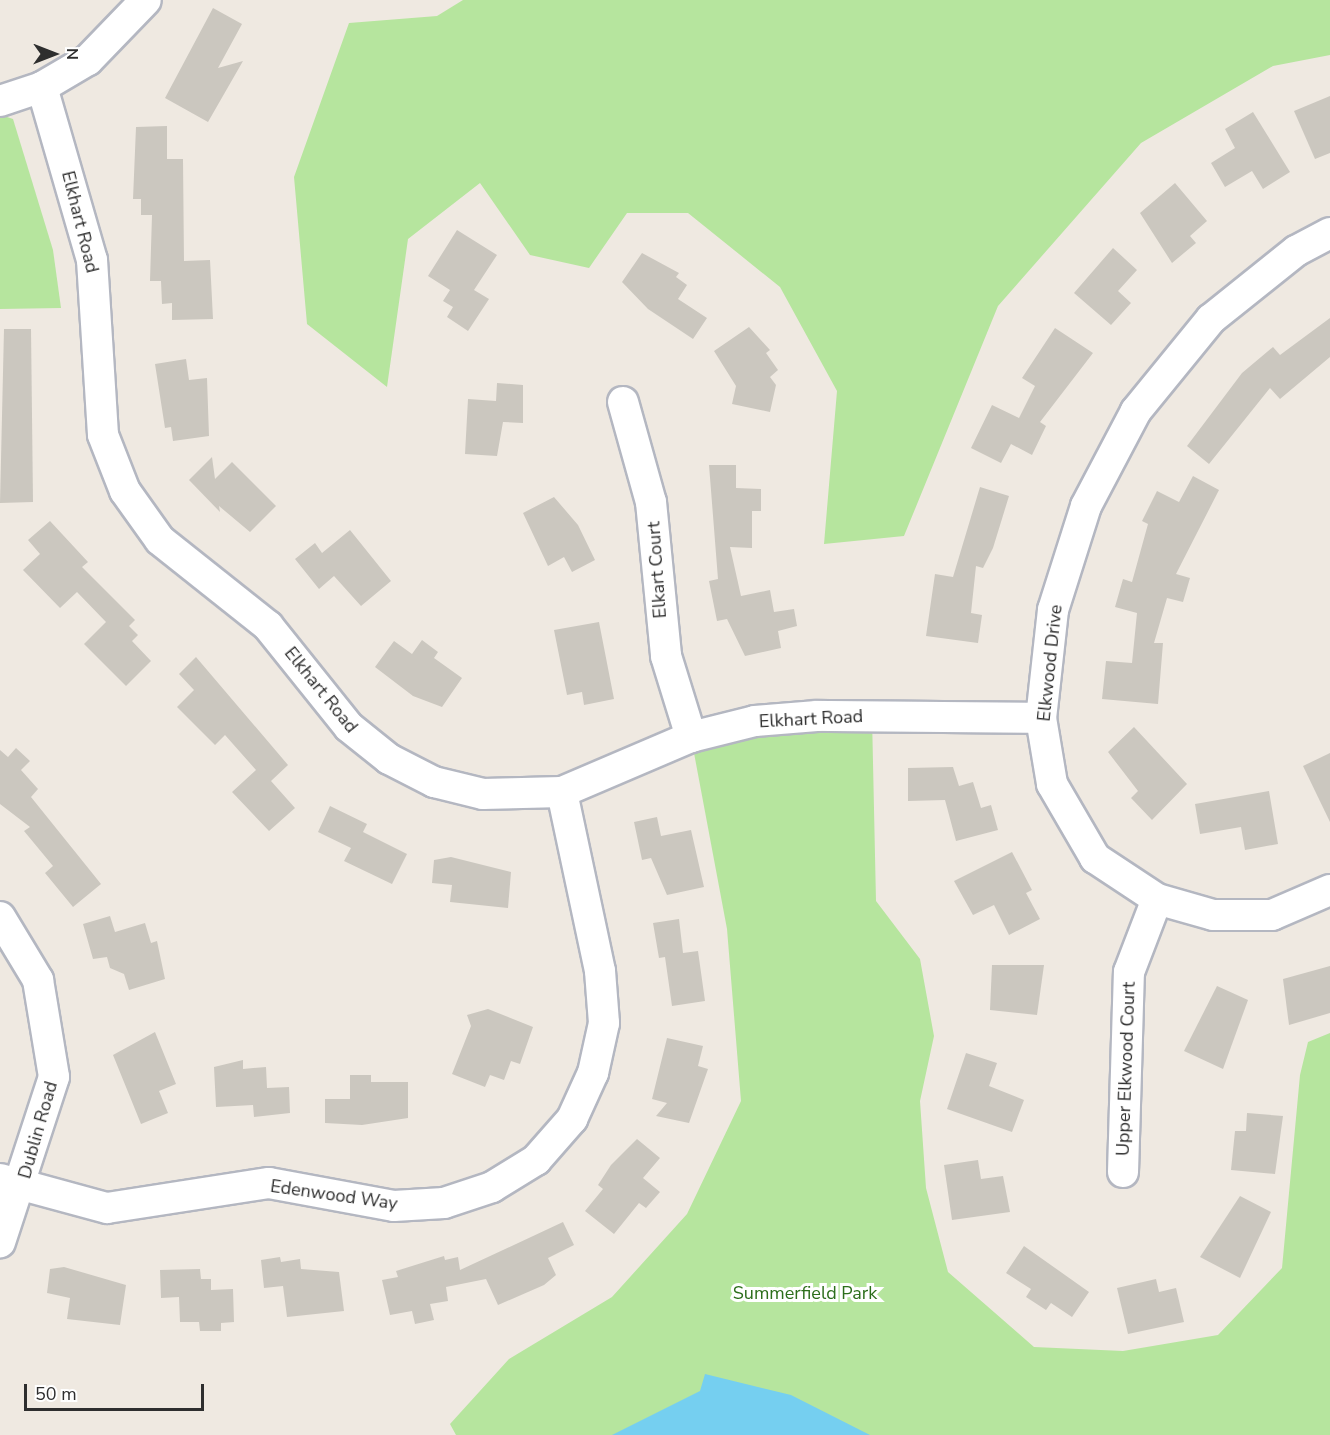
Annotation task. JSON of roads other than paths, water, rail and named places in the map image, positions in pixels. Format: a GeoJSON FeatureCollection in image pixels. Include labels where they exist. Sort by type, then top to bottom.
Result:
{"type":"FeatureCollection","features":[{"type":"Feature","properties":{"kind":"street"},"geometry":{"type":"LineString","coordinates":[[0,101],[42,87],[88,60],[146,0]]}},
{"type":"Feature","properties":{"kind":"street","name":"Elkhart Road"},"geometry":{"type":"LineString","coordinates":[[42,87],[92,260],[103,435],[140,517],[181,561],[268,626],[349,727],[389,759],[434,782],[474,793],[562,792],[691,737],[755,721],[818,716],[1041,718]]}},
{"type":"Feature","properties":{"kind":"street","name":"Elkwood Drive"},"geometry":{"type":"LineString","coordinates":[[1330,233],[1296,251],[1211,320],[1136,411],[1086,506],[1053,610],[1041,718],[1052,784],[1095,858],[1157,899],[1214,915],[1272,915],[1330,890]]}},
{"type":"Feature","properties":{"kind":"street","name":"Elkart Court"},"geometry":{"type":"LineString","coordinates":[[622,402],[651,502],[666,656],[691,737]]}},
{"type":"Feature","properties":{"kind":"street","name":"Edenwood Way"},"geometry":{"type":"LineString","coordinates":[[11,1182],[107,1208],[269,1183],[394,1206],[444,1203],[473,1194],[536,1160],[572,1119],[593,1073],[604,1023],[600,971],[562,792]]}},
{"type":"Feature","properties":{"kind":"street","name":"Upper Elkwood Court"},"geometry":{"type":"LineString","coordinates":[[1123,1172],[1129,972],[1157,899]]}},
{"type":"Feature","properties":{"kind":"street","name":"Dublin Road"},"geometry":{"type":"LineString","coordinates":[[0,917],[38,980],[54,1077],[11,1182],[0,1242]]}},
{"type":"Feature","properties":{"kind":"water"},"geometry":{"type":"Polygon","coordinates":[[[705,1374],[791,1395],[870,1435],[612,1435],[700,1391],[705,1374]]]}},
{"type":"Feature","properties":{"kind":"park label","name":"Summerfield Park"},"geometry":{"type":"Point","coordinates":[805,1293]}}]}
